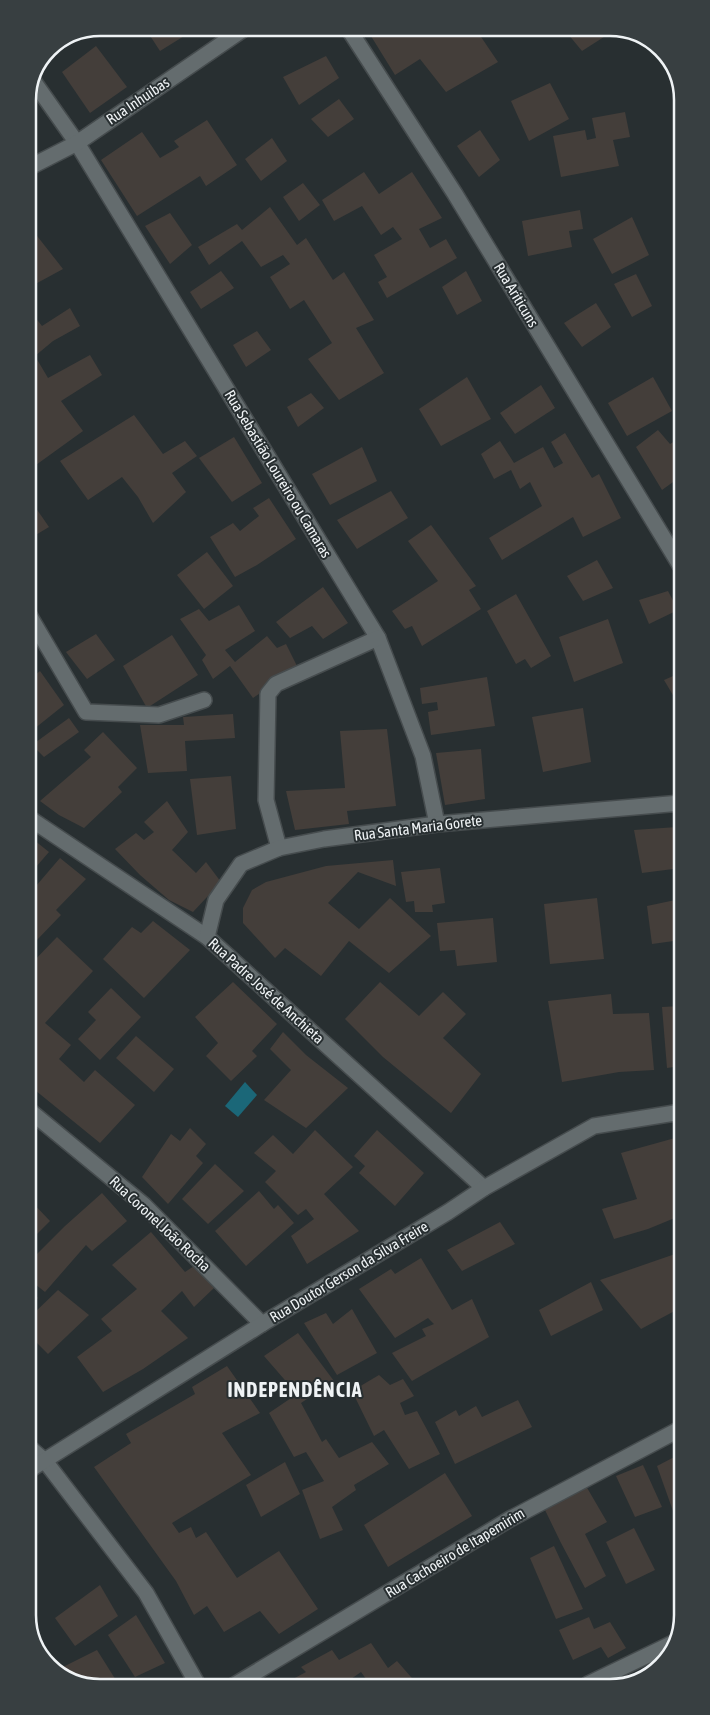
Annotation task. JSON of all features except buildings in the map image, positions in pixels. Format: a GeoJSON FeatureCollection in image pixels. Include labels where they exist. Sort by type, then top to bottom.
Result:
{"type":"FeatureCollection","features":[{"type":"Feature","properties":{"kind":"street","name":"Rua Inhuibas"},"geometry":{"type":"LineString","coordinates":[[36,164],[77,143],[233,36]]}},
{"type":"Feature","properties":{"kind":"street","name":"Rua Ariticuns"},"geometry":{"type":"LineString","coordinates":[[353,36],[455,194],[674,555]]}},
{"type":"Feature","properties":{"kind":"street","name":"Rua Sebastião Loureiro ou Camaras"},"geometry":{"type":"LineString","coordinates":[[38,87],[77,143],[378,638],[423,756],[437,824]]}},
{"type":"Feature","properties":{"kind":"street"},"geometry":{"type":"LineString","coordinates":[[36,627],[86,712],[159,715],[204,700]]}},
{"type":"Feature","properties":{"kind":"street"},"geometry":{"type":"LineString","coordinates":[[279,848],[266,800],[268,694],[276,684],[378,638]]}},
{"type":"Feature","properties":{"kind":"street","name":"Rua Santa Maria Gorete"},"geometry":{"type":"LineString","coordinates":[[207,937],[216,900],[241,864],[279,848],[324,839],[437,824],[674,804]]}},
{"type":"Feature","properties":{"kind":"street","name":"Rua Padre José de Anchieta"},"geometry":{"type":"LineString","coordinates":[[36,823],[207,937],[484,1188]]}},
{"type":"Feature","properties":{"kind":"street","name":"Rua Doutor Gerson da Silva Freire"},"geometry":{"type":"LineString","coordinates":[[36,1466],[262,1324],[448,1212],[484,1188],[594,1126],[674,1113]]}},
{"type":"Feature","properties":{"kind":"street","name":"Rua Coronel João Rocha"},"geometry":{"type":"LineString","coordinates":[[36,1116],[144,1205],[262,1324]]}},
{"type":"Feature","properties":{"kind":"street","name":"Rua Cachoeiro de Itapemirim"},"geometry":{"type":"LineString","coordinates":[[245,1679],[510,1519],[674,1432]]}},
{"type":"Feature","properties":{"kind":"street"},"geometry":{"type":"LineString","coordinates":[[36,1453],[45,1461],[146,1593],[194,1679]]}},
{"type":"Feature","properties":{"kind":"street"},"geometry":{"type":"LineString","coordinates":[[598,1679],[665,1647]]}},
{"type":"Feature","properties":{"kind":"water"},"geometry":{"type":"Polygon","coordinates":[[[245,1082],[257,1095],[238,1117],[225,1106],[245,1082]]]}},
{"type":"Feature","properties":{"kind":"district","name":"INDEPENDÊNCIA"},"geometry":{"type":"Point","coordinates":[295,1390]}}]}
